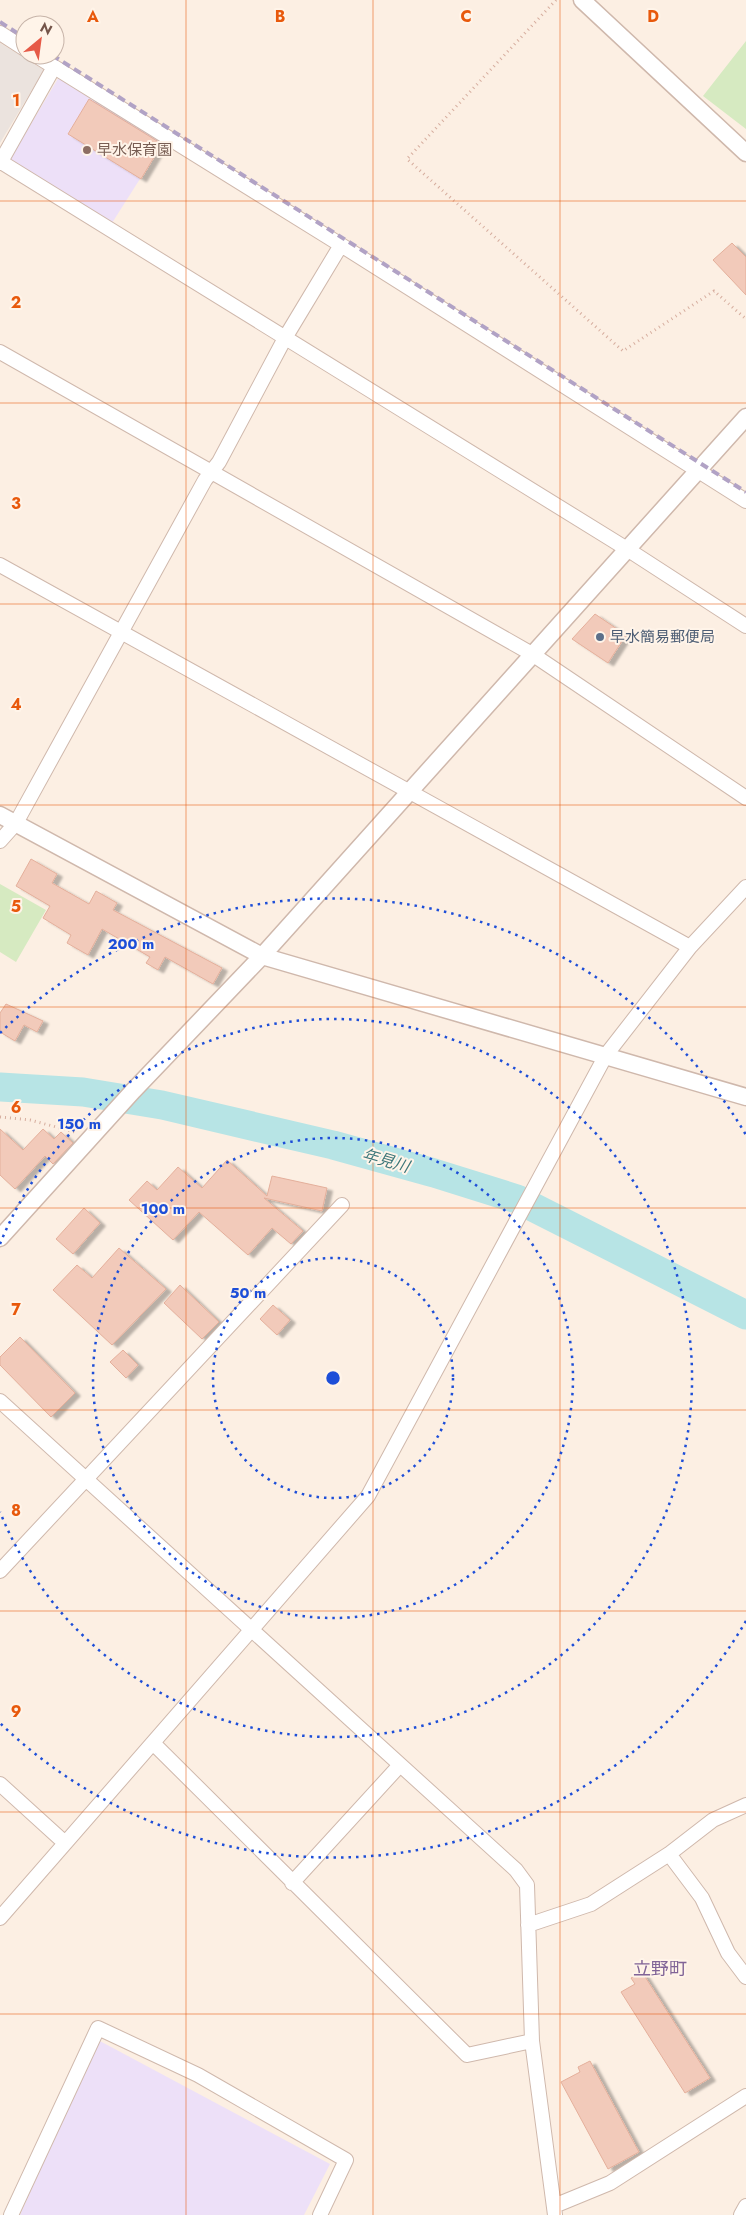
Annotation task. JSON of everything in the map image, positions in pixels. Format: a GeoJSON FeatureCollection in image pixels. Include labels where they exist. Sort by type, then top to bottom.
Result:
{"type":"FeatureCollection","features":[{"type":"Feature","properties":{"kind":"street"},"geometry":{"type":"LineString","coordinates":[[582,0],[746,153]]}},
{"type":"Feature","properties":{"kind":"street"},"geometry":{"type":"LineString","coordinates":[[0,33],[15,43]]}},
{"type":"Feature","properties":{"kind":"street"},"geometry":{"type":"LineString","coordinates":[[51,65],[341,245],[746,501]]}},
{"type":"Feature","properties":{"kind":"street"},"geometry":{"type":"LineString","coordinates":[[54,67],[0,163],[627,549],[746,626]]}},
{"type":"Feature","properties":{"kind":"street"},"geometry":{"type":"LineString","coordinates":[[0,841],[16,824],[121,632],[219,462],[285,338],[341,245]]}},
{"type":"Feature","properties":{"kind":"street"},"geometry":{"type":"LineString","coordinates":[[0,352],[532,654],[746,798]]}},
{"type":"Feature","properties":{"kind":"street"},"geometry":{"type":"LineString","coordinates":[[0,1238],[159,1064],[262,956],[746,416]]}},
{"type":"Feature","properties":{"kind":"street"},"geometry":{"type":"LineString","coordinates":[[0,564],[690,947]]}},
{"type":"Feature","properties":{"kind":"street"},"geometry":{"type":"LineString","coordinates":[[0,815],[262,956],[746,1097]]}},
{"type":"Feature","properties":{"kind":"street"},"geometry":{"type":"LineString","coordinates":[[0,1918],[368,1496],[606,1055],[690,947],[746,887]]}},
{"type":"Feature","properties":{"kind":"street"},"geometry":{"type":"LineString","coordinates":[[0,1571],[342,1205]]}},
{"type":"Feature","properties":{"kind":"street"},"geometry":{"type":"LineString","coordinates":[[0,1401],[516,1870],[527,1886],[532,2041],[555,2210],[610,2184],[746,2096]]}},
{"type":"Feature","properties":{"kind":"street"},"geometry":{"type":"LineString","coordinates":[[153,1744],[467,2055],[532,2041]]}},
{"type":"Feature","properties":{"kind":"street"},"geometry":{"type":"LineString","coordinates":[[292,1883],[400,1765]]}},
{"type":"Feature","properties":{"kind":"street"},"geometry":{"type":"LineString","coordinates":[[0,1784],[65,1843]]}},
{"type":"Feature","properties":{"kind":"street"},"geometry":{"type":"LineString","coordinates":[[528,1925],[591,1904],[669,1854],[713,1820],[746,1805]]}},
{"type":"Feature","properties":{"kind":"street"},"geometry":{"type":"LineString","coordinates":[[669,1854],[702,1898],[728,1953],[746,1976]]}},
{"type":"Feature","properties":{"kind":"street"},"geometry":{"type":"LineString","coordinates":[[11,2215],[98,2028],[198,2075],[346,2160],[320,2215]]}},
{"type":"Feature","properties":{"kind":"street"},"geometry":{"type":"LineString","coordinates":[[741,2215],[746,2206]]}},
{"type":"Feature","properties":{"kind":"path"},"geometry":{"type":"LineString","coordinates":[[556,0],[406,159],[623,351],[714,291],[746,319]]}},
{"type":"Feature","properties":{"kind":"path"},"geometry":{"type":"LineString","coordinates":[[0,1117],[30,1120],[94,1135]]}},
{"type":"Feature","properties":{"kind":"shaded area"},"geometry":{"type":"Polygon","coordinates":[[[0,43],[15,52],[15,65],[36,65],[44,70],[0,143],[0,43]]]}},
{"type":"Feature","properties":{"kind":"shaded area","name":"早水保育園"},"geometry":{"type":"Polygon","coordinates":[[[59,77],[164,141],[112,223],[10,159],[59,77]]]}},
{"type":"Feature","properties":{"kind":"shaded area"},"geometry":{"type":"Polygon","coordinates":[[[98,2040],[330,2164],[304,2215],[20,2215],[98,2040]]]}},
{"type":"Feature","properties":{"kind":"green space"},"geometry":{"type":"Polygon","coordinates":[[[746,41],[746,129],[703,96],[746,41]]]}},
{"type":"Feature","properties":{"kind":"green space"},"geometry":{"type":"Polygon","coordinates":[[[0,884],[46,910],[16,962],[0,952],[0,884]]]}},
{"type":"Feature","properties":{"kind":"building"},"geometry":{"type":"Polygon","coordinates":[[[89,99],[162,144],[141,179],[68,134],[89,99]]]}},
{"type":"Feature","properties":{"kind":"building"},"geometry":{"type":"Polygon","coordinates":[[[732,243],[746,257],[746,295],[713,260],[732,243]]]}},
{"type":"Feature","properties":{"kind":"building","name":"早水簡易郵便局"},"geometry":{"type":"Polygon","coordinates":[[[595,614],[626,635],[608,663],[572,639],[595,614]]]}},
{"type":"Feature","properties":{"kind":"building"},"geometry":{"type":"Polygon","coordinates":[[[31,859],[57,874],[52,883],[89,904],[96,891],[117,903],[113,910],[222,968],[213,984],[165,957],[158,970],[146,963],[150,957],[102,929],[88,955],[67,943],[71,935],[43,918],[50,906],[16,886],[31,859]]]}},
{"type":"Feature","properties":{"kind":"building"},"geometry":{"type":"Polygon","coordinates":[[[6,1004],[43,1021],[37,1032],[24,1025],[15,1041],[0,1032],[0,1013],[6,1004]]]}},
{"type":"Feature","properties":{"kind":"building"},"geometry":{"type":"Polygon","coordinates":[[[0,1129],[23,1150],[43,1129],[54,1139],[61,1132],[73,1143],[53,1164],[45,1156],[15,1189],[0,1175],[0,1129]]]}},
{"type":"Feature","properties":{"kind":"building"},"geometry":{"type":"Polygon","coordinates":[[[227,1160],[267,1196],[272,1176],[327,1188],[322,1211],[264,1198],[303,1231],[291,1244],[272,1228],[248,1255],[199,1212],[173,1240],[129,1200],[147,1181],[157,1190],[178,1167],[202,1188],[227,1160]]]}},
{"type":"Feature","properties":{"kind":"building"},"geometry":{"type":"Polygon","coordinates":[[[84,1208],[100,1223],[73,1254],[56,1239],[84,1208]]]}},
{"type":"Feature","properties":{"kind":"building"},"geometry":{"type":"Polygon","coordinates":[[[119,1248],[166,1289],[112,1345],[53,1290],[77,1265],[92,1278],[119,1248]]]}},
{"type":"Feature","properties":{"kind":"building"},"geometry":{"type":"Polygon","coordinates":[[[180,1285],[219,1322],[202,1339],[164,1303],[180,1285]]]}},
{"type":"Feature","properties":{"kind":"building"},"geometry":{"type":"Polygon","coordinates":[[[273,1305],[290,1320],[277,1335],[260,1319],[273,1305]]]}},
{"type":"Feature","properties":{"kind":"building"},"geometry":{"type":"Polygon","coordinates":[[[20,1337],[75,1393],[51,1417],[0,1365],[0,1357],[20,1337]]]}},
{"type":"Feature","properties":{"kind":"building"},"geometry":{"type":"Polygon","coordinates":[[[123,1350],[138,1365],[126,1378],[110,1362],[123,1350]]]}},
{"type":"Feature","properties":{"kind":"building"},"geometry":{"type":"Polygon","coordinates":[[[642,1972],[710,2078],[685,2093],[621,1992],[635,1984],[631,1978],[642,1972]]]}},
{"type":"Feature","properties":{"kind":"building"},"geometry":{"type":"Polygon","coordinates":[[[590,2061],[639,2152],[608,2169],[561,2082],[580,2072],[578,2067],[590,2061]]]}},
{"type":"Feature","properties":{"kind":"waterway","name":"年見川"},"geometry":{"type":"LineString","coordinates":[[0,1087],[83,1092],[162,1105],[333,1145],[434,1173],[517,1199],[746,1315]]}},
{"type":"Feature","properties":{"kind":"railway"},"geometry":{"type":"LineString","coordinates":[[0,22],[15,32]]}},
{"type":"Feature","properties":{"kind":"railway"},"geometry":{"type":"LineString","coordinates":[[65,63],[746,492]]}},
{"type":"Feature","properties":{"kind":"place","name":"早水保育園"},"geometry":{"type":"Point","coordinates":[87,150]}},
{"type":"Feature","properties":{"kind":"place","name":"早水簡易郵便局"},"geometry":{"type":"Point","coordinates":[600,637]}},
{"type":"Feature","properties":{"kind":"district","name":"立野町"},"geometry":{"type":"Point","coordinates":[660,1969]}}]}
